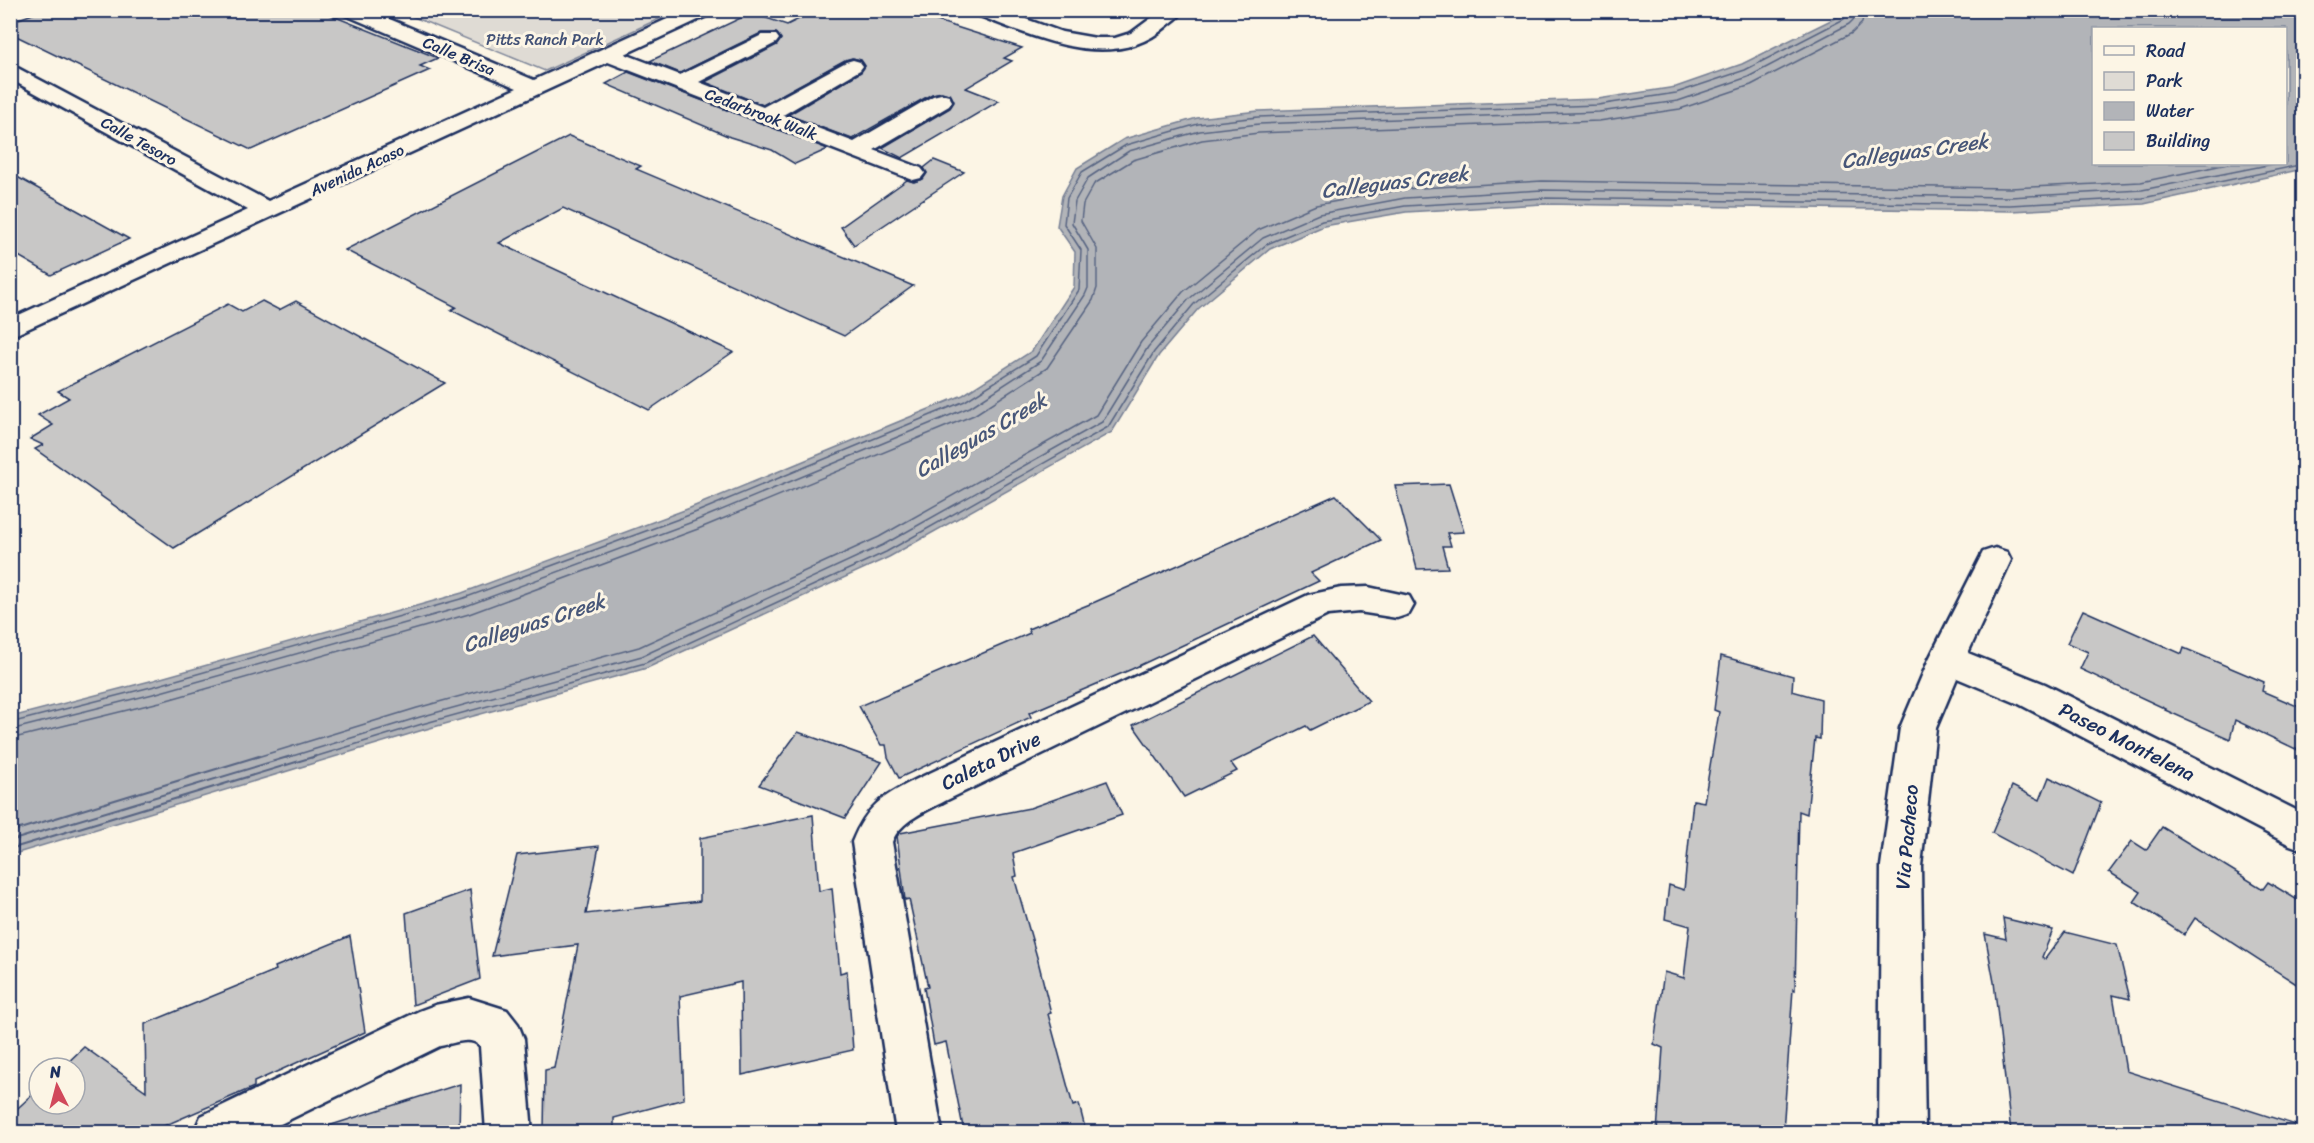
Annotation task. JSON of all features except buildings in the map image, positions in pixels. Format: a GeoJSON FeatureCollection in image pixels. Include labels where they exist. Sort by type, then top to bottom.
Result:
{"type":"FeatureCollection","features":[{"type":"Feature","properties":{"kind":"street","name":"Calle Brisa"},"geometry":{"type":"LineString","coordinates":[[350,10],[535,88]]}},
{"type":"Feature","properties":{"kind":"street","name":"Avenida Acaso"},"geometry":{"type":"LineString","coordinates":[[10,329],[704,10]]}},
{"type":"Feature","properties":{"kind":"street"},"geometry":{"type":"LineString","coordinates":[[981,10],[1073,41],[1092,45],[1134,40],[1175,10]]}},
{"type":"Feature","properties":{"kind":"street"},"geometry":{"type":"LineString","coordinates":[[681,83],[769,39]]}},
{"type":"Feature","properties":{"kind":"street","name":"Cedarbrook Walk"},"geometry":{"type":"LineString","coordinates":[[609,55],[914,173]]}},
{"type":"Feature","properties":{"kind":"street"},"geometry":{"type":"LineString","coordinates":[[765,116],[853,66]]}},
{"type":"Feature","properties":{"kind":"street","name":"Calle Tesoro"},"geometry":{"type":"LineString","coordinates":[[10,70],[267,211]]}},
{"type":"Feature","properties":{"kind":"street"},"geometry":{"type":"LineString","coordinates":[[855,151],[941,101]]}},
{"type":"Feature","properties":{"kind":"street","name":"Via Pacheco"},"geometry":{"type":"LineString","coordinates":[[1902,1132],[1901,866],[1918,728],[1947,658],[1995,560]]}},
{"type":"Feature","properties":{"kind":"street","name":"Caleta Drive"},"geometry":{"type":"LineString","coordinates":[[919,1132],[872,842],[877,827],[888,814],[931,790],[1320,604],[1348,598],[1367,598],[1397,606]]}},
{"type":"Feature","properties":{"kind":"street","name":"Paseo Montelena"},"geometry":{"type":"LineString","coordinates":[[1947,658],[2032,694],[2304,833]]}},
{"type":"Feature","properties":{"kind":"street"},"geometry":{"type":"LineString","coordinates":[[217,1132],[435,1026],[469,1019],[492,1025],[502,1039],[506,1065],[509,1132]]}},
{"type":"Feature","properties":{"kind":"green space","name":"Pitts Ranch Park"},"geometry":{"type":"Polygon","coordinates":[[[399,11],[676,11],[545,71],[399,11]]]}},
{"type":"Feature","properties":{"kind":"water","name":"Calleguas Creek"},"geometry":{"type":"Polygon","coordinates":[[[1849,11],[2303,11],[2303,169],[2144,204],[2011,211],[1543,204],[1406,212],[1324,226],[1270,249],[1198,309],[1159,355],[1112,432],[889,557],[647,668],[423,730],[11,855],[11,717],[154,680],[462,593],[690,508],[963,395],[1032,351],[1074,287],[1075,252],[1057,226],[1062,196],[1077,168],[1124,139],[1197,118],[1258,111],[1598,99],[1676,87],[1742,64],[1849,11]]]}}]}
